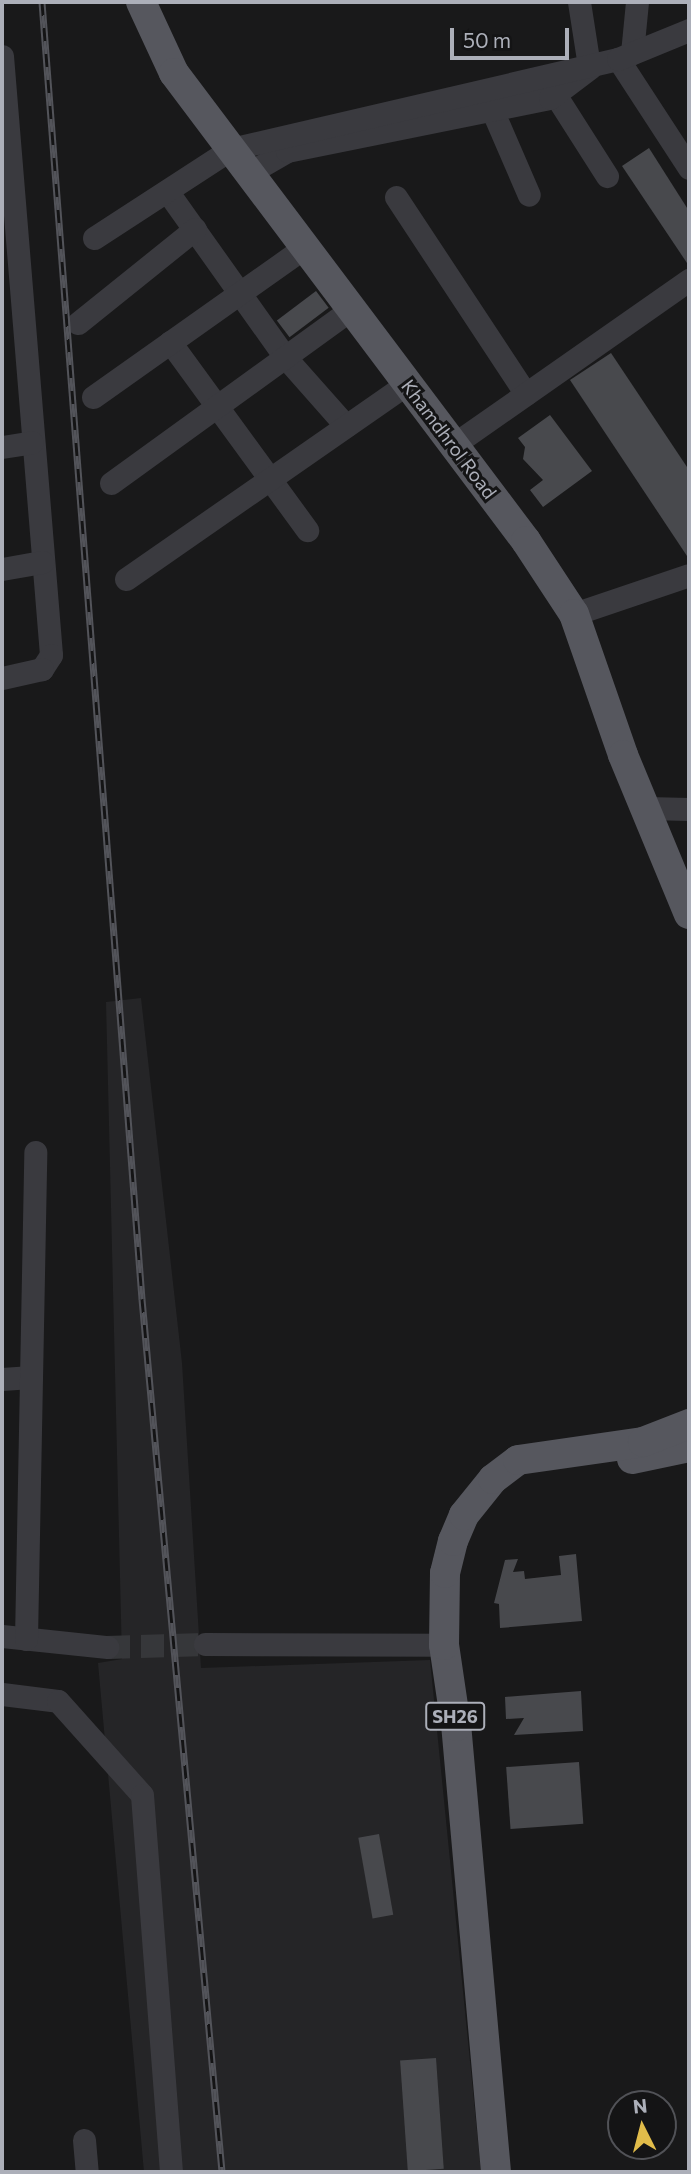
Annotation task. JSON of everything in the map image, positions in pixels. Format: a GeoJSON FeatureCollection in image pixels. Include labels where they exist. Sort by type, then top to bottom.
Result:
{"type":"FeatureCollection","features":[{"type":"Feature","properties":{"kind":"main road","name":"Khamdhrol Road"},"geometry":{"type":"LineString","coordinates":[[141,2],[174,73],[453,445],[574,614],[646,808],[689,914]]}},
{"type":"Feature","properties":{"kind":"main road","name":"SH26"},"geometry":{"type":"LineString","coordinates":[[496,2172],[456,1726],[444,1645],[445,1573],[453,1541],[464,1515],[494,1479],[518,1460],[643,1442],[689,1424]]}},
{"type":"Feature","properties":{"kind":"main road","name":"SH26"},"geometry":{"type":"LineString","coordinates":[[508,2172],[476,1783],[462,1663],[460,1623],[467,1555],[493,1503],[531,1476],[667,1455],[689,1447]]}},
{"type":"Feature","properties":{"kind":"street"},"geometry":{"type":"LineString","coordinates":[[579,2],[592,65]]}},
{"type":"Feature","properties":{"kind":"street"},"geometry":{"type":"LineString","coordinates":[[637,2],[625,56],[689,167]]}},
{"type":"Feature","properties":{"kind":"street"},"geometry":{"type":"LineString","coordinates":[[94,238],[231,149],[592,65],[625,56],[689,30]]}},
{"type":"Feature","properties":{"kind":"street"},"geometry":{"type":"LineString","coordinates":[[2,56],[6,185],[51,655],[41,669],[2,678]]}},
{"type":"Feature","properties":{"kind":"street"},"geometry":{"type":"LineString","coordinates":[[249,173],[287,151],[493,112],[556,96],[592,65]]}},
{"type":"Feature","properties":{"kind":"street"},"geometry":{"type":"LineString","coordinates":[[556,96],[607,176]]}},
{"type":"Feature","properties":{"kind":"street"},"geometry":{"type":"LineString","coordinates":[[493,112],[529,195]]}},
{"type":"Feature","properties":{"kind":"street"},"geometry":{"type":"LineString","coordinates":[[167,191],[285,357],[346,426]]}},
{"type":"Feature","properties":{"kind":"street"},"geometry":{"type":"LineString","coordinates":[[396,197],[526,394]]}},
{"type":"Feature","properties":{"kind":"street"},"geometry":{"type":"LineString","coordinates":[[78,323],[195,229]]}},
{"type":"Feature","properties":{"kind":"street"},"geometry":{"type":"LineString","coordinates":[[93,397],[305,247]]}},
{"type":"Feature","properties":{"kind":"street"},"geometry":{"type":"LineString","coordinates":[[453,445],[686,290]]}},
{"type":"Feature","properties":{"kind":"street"},"geometry":{"type":"LineString","coordinates":[[111,483],[350,310]]}},
{"type":"Feature","properties":{"kind":"street"},"geometry":{"type":"LineString","coordinates":[[170,342],[307,530]]}},
{"type":"Feature","properties":{"kind":"street"},"geometry":{"type":"LineString","coordinates":[[126,579],[407,384]]}},
{"type":"Feature","properties":{"kind":"street"},"geometry":{"type":"LineString","coordinates":[[2,447],[32,442]]}},
{"type":"Feature","properties":{"kind":"street"},"geometry":{"type":"LineString","coordinates":[[2,569],[42,562]]}},
{"type":"Feature","properties":{"kind":"street"},"geometry":{"type":"LineString","coordinates":[[574,614],[689,575]]}},
{"type":"Feature","properties":{"kind":"street"},"geometry":{"type":"LineString","coordinates":[[646,808],[689,809]]}},
{"type":"Feature","properties":{"kind":"street"},"geometry":{"type":"LineString","coordinates":[[26,1639],[35,1152]]}},
{"type":"Feature","properties":{"kind":"street"},"geometry":{"type":"LineString","coordinates":[[2,1379],[31,1377]]}},
{"type":"Feature","properties":{"kind":"street"},"geometry":{"type":"LineString","coordinates":[[2,1636],[107,1647]]}},
{"type":"Feature","properties":{"kind":"street"},"geometry":{"type":"LineString","coordinates":[[205,1644],[444,1645]]}},
{"type":"Feature","properties":{"kind":"street"},"geometry":{"type":"LineString","coordinates":[[2,1693],[58,1701],[142,1795],[171,2172]]}},
{"type":"Feature","properties":{"kind":"street"},"geometry":{"type":"LineString","coordinates":[[84,2140],[87,2172]]}},
{"type":"Feature","properties":{"kind":"shaded area"},"geometry":{"type":"Polygon","coordinates":[[[141,998],[182,1363],[201,1668],[430,1660],[481,2172],[144,2172],[98,1663],[122,1659],[106,1002],[141,998]]]}},
{"type":"Feature","properties":{"kind":"building"},"geometry":{"type":"Polygon","coordinates":[[[649,148],[689,211],[689,266],[622,166],[649,148]]]}},
{"type":"Feature","properties":{"kind":"building"},"geometry":{"type":"Polygon","coordinates":[[[316,291],[329,308],[290,337],[277,320],[316,291]]]}},
{"type":"Feature","properties":{"kind":"building"},"geometry":{"type":"Polygon","coordinates":[[[611,353],[689,470],[689,559],[570,380],[611,353]]]}},
{"type":"Feature","properties":{"kind":"building"},"geometry":{"type":"Polygon","coordinates":[[[550,415],[592,471],[543,507],[530,490],[543,480],[523,459],[525,447],[518,438],[550,415]]]}},
{"type":"Feature","properties":{"kind":"building"},"geometry":{"type":"Polygon","coordinates":[[[576,1554],[582,1621],[500,1628],[499,1604],[494,1603],[505,1560],[518,1559],[513,1572],[524,1571],[525,1579],[561,1575],[559,1556],[576,1554]]]}},
{"type":"Feature","properties":{"kind":"building"},"geometry":{"type":"Polygon","coordinates":[[[581,1691],[583,1731],[514,1735],[524,1718],[506,1719],[505,1697],[581,1691]]]}},
{"type":"Feature","properties":{"kind":"building"},"geometry":{"type":"Polygon","coordinates":[[[579,1762],[583,1824],[511,1829],[506,1767],[579,1762]]]}},
{"type":"Feature","properties":{"kind":"building"},"geometry":{"type":"Polygon","coordinates":[[[379,1834],[393,1915],[373,1918],[358,1838],[379,1834]]]}},
{"type":"Feature","properties":{"kind":"building"},"geometry":{"type":"Polygon","coordinates":[[[436,2058],[444,2169],[408,2171],[400,2061],[436,2058]]]}},
{"type":"Feature","properties":{"kind":"tunnel"},"geometry":{"type":"LineString","coordinates":[[107,1647],[205,1644]]}},
{"type":"Feature","properties":{"kind":"railway"},"geometry":{"type":"LineString","coordinates":[[42,2],[142,1299],[222,2172]]}}]}
